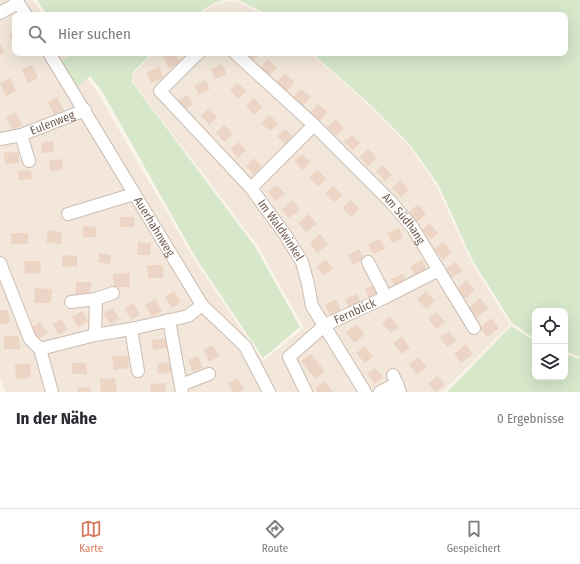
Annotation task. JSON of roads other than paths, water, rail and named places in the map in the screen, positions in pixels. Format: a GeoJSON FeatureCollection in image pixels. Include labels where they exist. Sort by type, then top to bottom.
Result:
{"type":"FeatureCollection","features":[{"type":"Feature","properties":{"kind":"street"},"geometry":{"type":"LineString","coordinates":[[0,13],[17,1],[24,12]]}},
{"type":"Feature","properties":{"kind":"street","name":"Auerhahnweg"},"geometry":{"type":"LineString","coordinates":[[51,56],[202,305],[245,346],[269,392]]}},
{"type":"Feature","properties":{"kind":"street","name":"Im Waldwinkel"},"geometry":{"type":"LineString","coordinates":[[196,56],[160,91],[251,188],[286,236],[302,262],[312,306],[365,392]]}},
{"type":"Feature","properties":{"kind":"street","name":"Am Südhang"},"geometry":{"type":"LineString","coordinates":[[238,56],[314,125],[391,202],[413,228],[474,328]]}},
{"type":"Feature","properties":{"kind":"street","name":"Eulenweg"},"geometry":{"type":"LineString","coordinates":[[2,135],[21,135],[85,110]]}},
{"type":"Feature","properties":{"kind":"street"},"geometry":{"type":"LineString","coordinates":[[251,188],[314,125]]}},
{"type":"Feature","properties":{"kind":"street","name":"Eulenweg"},"geometry":{"type":"LineString","coordinates":[[21,135],[29,161]]}},
{"type":"Feature","properties":{"kind":"street"},"geometry":{"type":"LineString","coordinates":[[68,214],[134,194]]}},
{"type":"Feature","properties":{"kind":"street","name":"Fernblick"},"geometry":{"type":"LineString","coordinates":[[368,262],[386,297]]}},
{"type":"Feature","properties":{"kind":"street"},"geometry":{"type":"LineString","coordinates":[[0,263],[30,339],[40,349],[52,392]]}},
{"type":"Feature","properties":{"kind":"street","name":"Fernblick"},"geometry":{"type":"LineString","coordinates":[[306,392],[289,357],[325,325],[386,297],[439,270]]}},
{"type":"Feature","properties":{"kind":"street"},"geometry":{"type":"LineString","coordinates":[[71,302],[96,298],[113,293]]}},
{"type":"Feature","properties":{"kind":"street"},"geometry":{"type":"LineString","coordinates":[[95,335],[96,298]]}},
{"type":"Feature","properties":{"kind":"street"},"geometry":{"type":"LineString","coordinates":[[40,349],[95,335],[131,329],[188,316],[202,305]]}},
{"type":"Feature","properties":{"kind":"street"},"geometry":{"type":"LineString","coordinates":[[169,320],[182,388],[209,374]]}},
{"type":"Feature","properties":{"kind":"street"},"geometry":{"type":"LineString","coordinates":[[131,329],[138,371]]}},
{"type":"Feature","properties":{"kind":"street"},"geometry":{"type":"LineString","coordinates":[[380,392],[397,383]]}}]}
